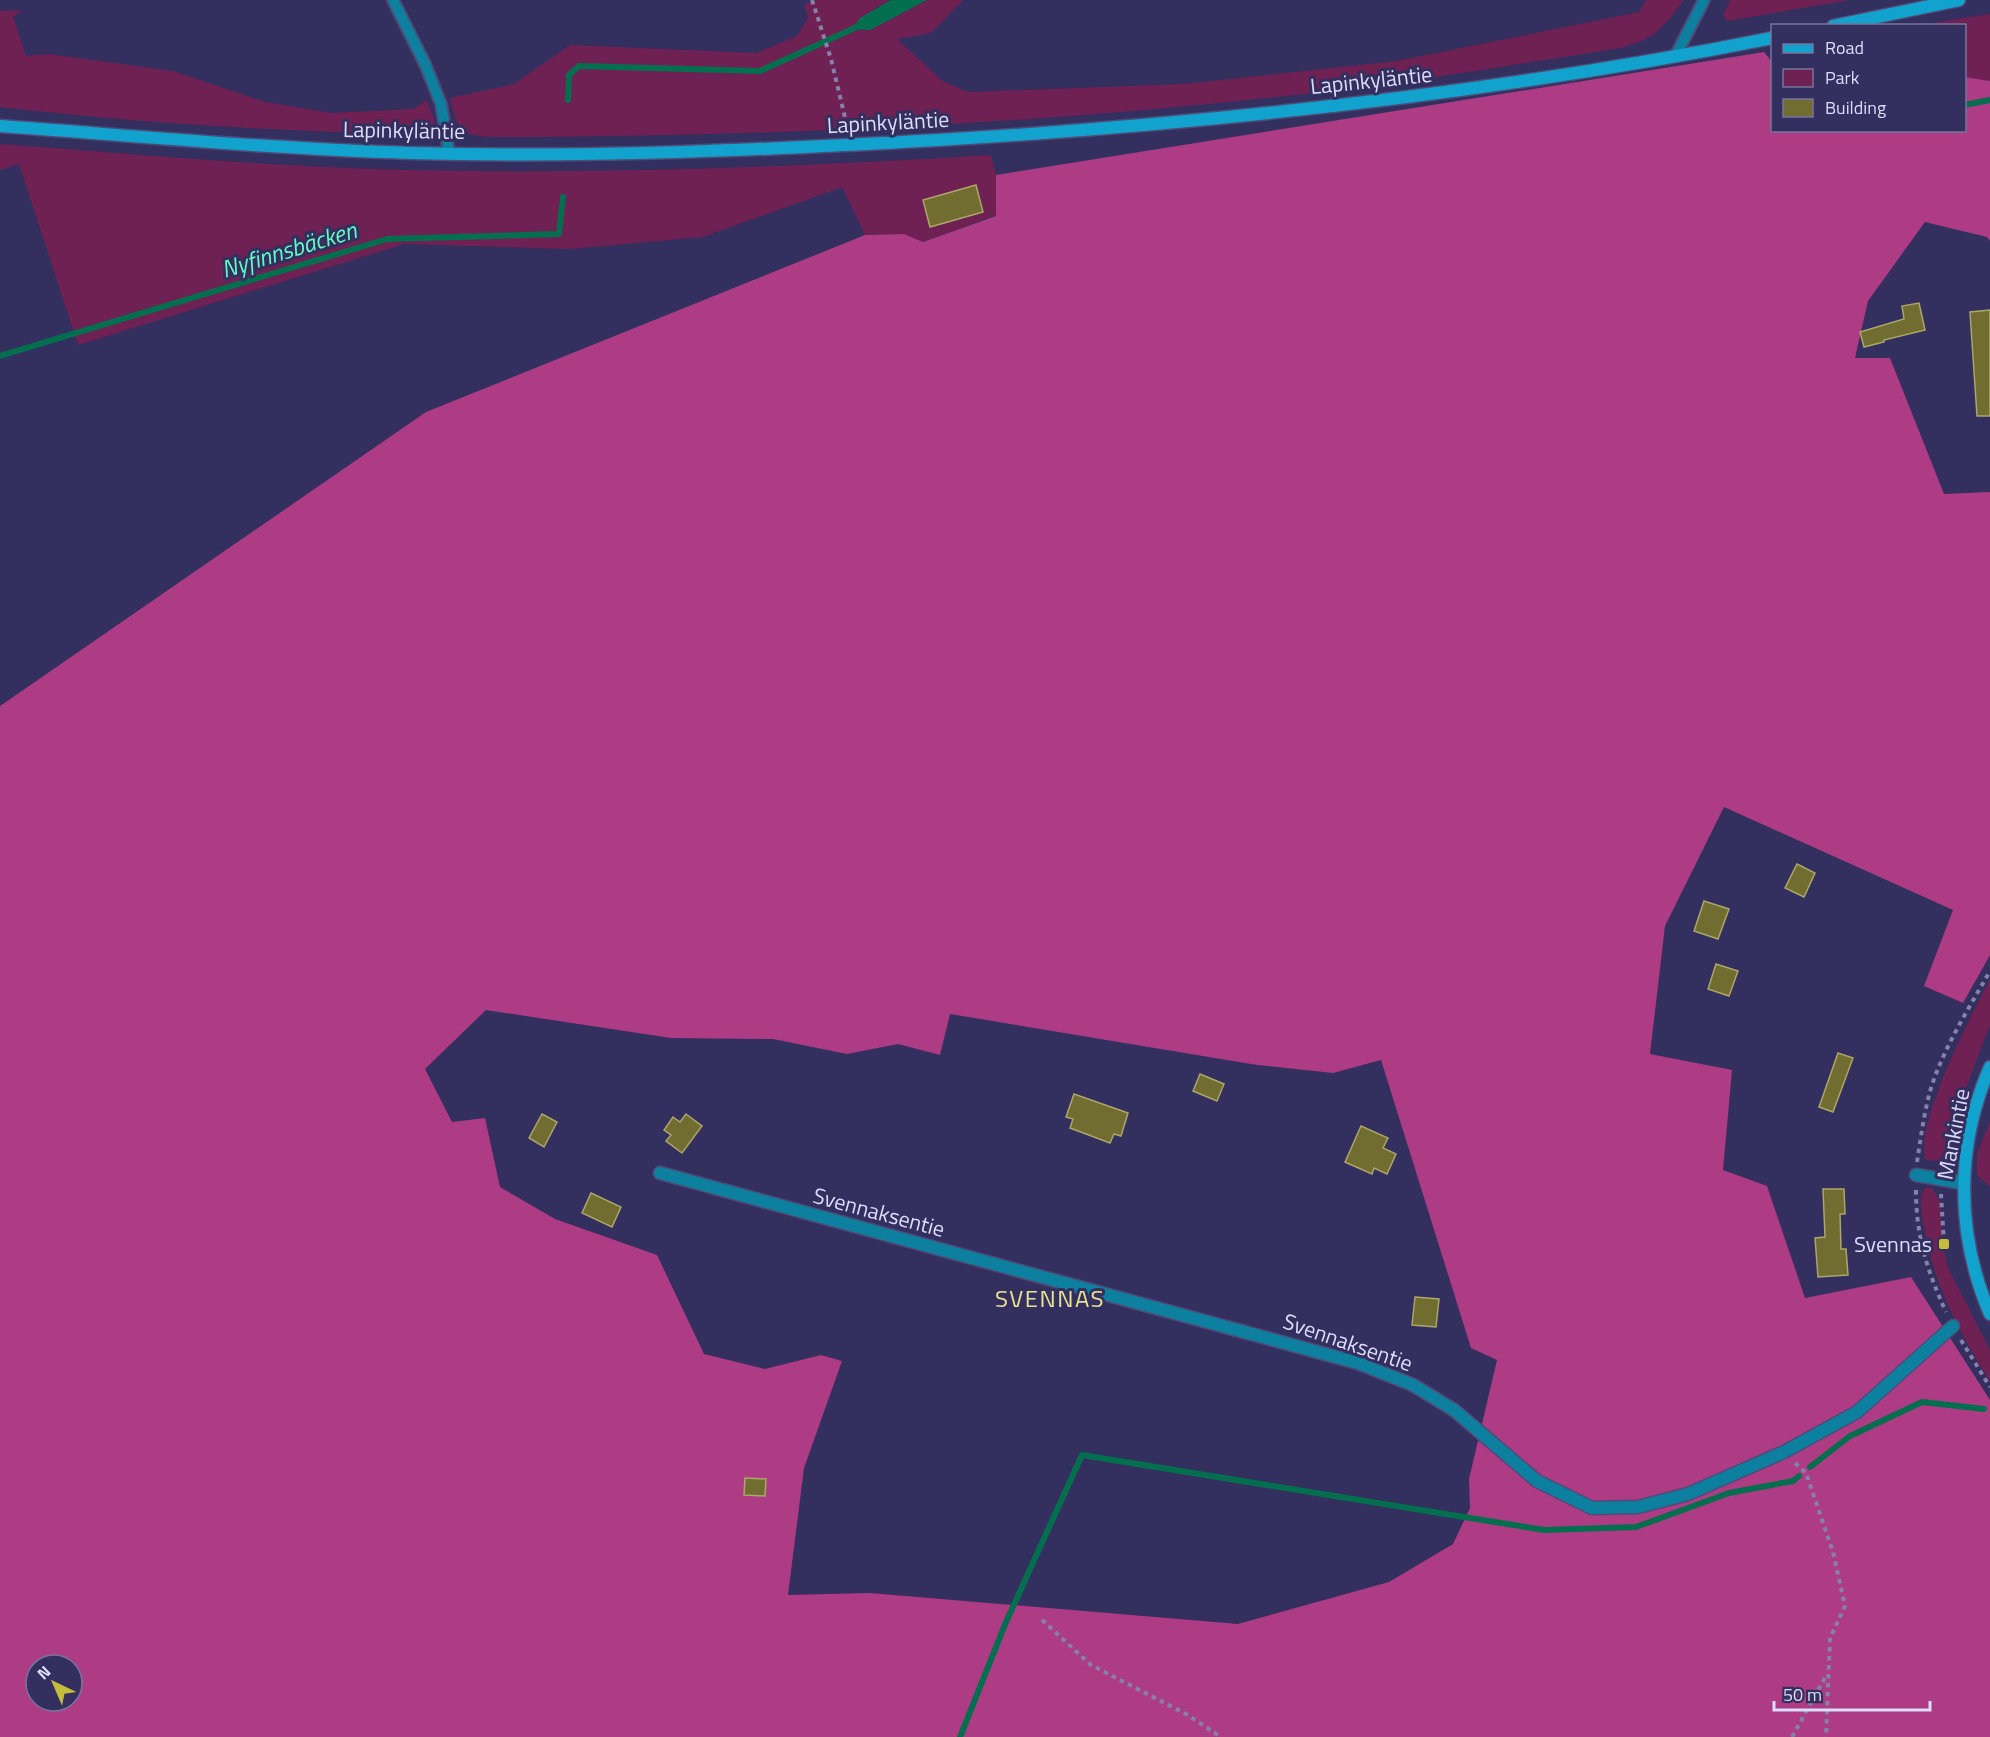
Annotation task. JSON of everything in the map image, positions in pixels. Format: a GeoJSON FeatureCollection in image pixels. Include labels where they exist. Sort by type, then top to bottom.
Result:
{"type":"FeatureCollection","features":[{"type":"Feature","properties":{"kind":"main road"},"geometry":{"type":"LineString","coordinates":[[1843,24],[1959,0]]}},
{"type":"Feature","properties":{"kind":"main road","name":"Lapinkyläntie"},"geometry":{"type":"LineString","coordinates":[[0,126],[309,148],[449,153],[605,154],[849,145],[1100,129],[1441,93],[1771,38]]}},
{"type":"Feature","properties":{"kind":"main road","name":"Mankintie"},"geometry":{"type":"LineString","coordinates":[[1990,1067],[1974,1114],[1963,1183],[1969,1255],[1990,1314]]}},
{"type":"Feature","properties":{"kind":"street","name":"Svennaksentie"},"geometry":{"type":"LineString","coordinates":[[660,1173],[1358,1363],[1413,1385],[1454,1410],[1537,1481],[1592,1508],[1638,1507],[1688,1494],[1784,1452],[1857,1412],[1953,1326]]}},
{"type":"Feature","properties":{"kind":"street"},"geometry":{"type":"LineString","coordinates":[[1916,1175],[1963,1183]]}},
{"type":"Feature","properties":{"kind":"lane"},"geometry":{"type":"LineString","coordinates":[[393,0],[425,64],[441,104],[449,153]]}},
{"type":"Feature","properties":{"kind":"lane"},"geometry":{"type":"LineString","coordinates":[[1676,55],[1704,0]]}},
{"type":"Feature","properties":{"kind":"path"},"geometry":{"type":"LineString","coordinates":[[812,0],[831,59],[847,121],[849,145]]}},
{"type":"Feature","properties":{"kind":"path"},"geometry":{"type":"LineString","coordinates":[[1965,1015],[1990,971]]}},
{"type":"Feature","properties":{"kind":"path"},"geometry":{"type":"LineString","coordinates":[[1943,1179],[1941,1200],[1944,1244]]}},
{"type":"Feature","properties":{"kind":"path"},"geometry":{"type":"LineString","coordinates":[[1953,1326],[1990,1388]]}},
{"type":"Feature","properties":{"kind":"path"},"geometry":{"type":"LineString","coordinates":[[1784,1452],[1806,1473],[1833,1552],[1845,1606],[1830,1638],[1826,1737]]}},
{"type":"Feature","properties":{"kind":"path"},"geometry":{"type":"LineString","coordinates":[[1042,1620],[1091,1665],[1186,1714],[1221,1737]]}},
{"type":"Feature","properties":{"kind":"path"},"geometry":{"type":"LineString","coordinates":[[1792,1737],[1829,1671]]}},
{"type":"Feature","properties":{"kind":"green space"},"geometry":{"type":"Polygon","coordinates":[[[818,0],[891,0],[877,7],[853,29],[870,30],[927,0],[963,0],[931,33],[897,39],[944,82],[968,92],[1184,84],[1397,61],[1639,12],[1646,0],[1684,0],[1657,32],[1642,41],[1620,48],[1321,92],[1114,113],[804,131],[492,137],[472,135],[466,132],[455,117],[450,98],[514,84],[570,45],[756,53],[797,36],[808,17],[804,4],[818,0]]]}},
{"type":"Feature","properties":{"kind":"green space"},"geometry":{"type":"Polygon","coordinates":[[[1730,0],[1849,0],[1727,21],[1723,15],[1730,0]]]}},
{"type":"Feature","properties":{"kind":"green space"},"geometry":{"type":"Polygon","coordinates":[[[22,10],[13,17],[26,56],[49,54],[173,71],[265,102],[331,113],[413,109],[427,100],[435,122],[431,129],[421,134],[316,131],[157,122],[0,107],[0,11],[22,10]]]}},
{"type":"Feature","properties":{"kind":"green space"},"geometry":{"type":"Polygon","coordinates":[[[1990,14],[1990,81],[1966,77],[1966,24],[1925,24],[1990,14]]]}},
{"type":"Feature","properties":{"kind":"green space"},"geometry":{"type":"Polygon","coordinates":[[[0,144],[280,165],[450,171],[682,169],[837,164],[991,155],[996,175],[996,215],[923,242],[904,234],[865,235],[842,187],[703,237],[569,249],[404,244],[78,345],[19,164],[0,170],[0,144]]]}},
{"type":"Feature","properties":{"kind":"green space"},"geometry":{"type":"Polygon","coordinates":[[[1990,980],[1990,1025],[1963,1096],[1953,1145],[1939,1161],[1926,1160],[1924,1145],[1936,1098],[1946,1070],[1990,980]]]}},
{"type":"Feature","properties":{"kind":"green space"},"geometry":{"type":"Polygon","coordinates":[[[1990,1121],[1990,1187],[1977,1175],[1977,1154],[1990,1121]]]}},
{"type":"Feature","properties":{"kind":"green space"},"geometry":{"type":"Polygon","coordinates":[[[1926,1187],[1932,1188],[1940,1202],[1943,1247],[1948,1268],[1990,1350],[1990,1382],[1949,1308],[1934,1270],[1921,1211],[1922,1195],[1926,1187]]]}},
{"type":"Feature","properties":{"kind":"shaded area"},"geometry":{"type":"Polygon","coordinates":[[[891,0],[927,0],[870,30],[852,29],[860,18],[891,0]]]}},
{"type":"Feature","properties":{"kind":"shaded area"},"geometry":{"type":"Polygon","coordinates":[[[1764,52],[1771,61],[1771,132],[1966,132],[1966,77],[1990,81],[1990,241],[1987,237],[1925,222],[1868,301],[1855,358],[1890,358],[1944,494],[1990,492],[1990,955],[1963,1003],[1924,986],[1953,910],[1724,807],[1665,926],[1650,1054],[1732,1070],[1723,1170],[1767,1186],[1805,1298],[1911,1277],[1990,1400],[1990,1737],[0,1737],[0,706],[426,412],[865,235],[904,234],[923,242],[996,216],[996,175],[1764,52]],[[486,1010],[425,1069],[452,1122],[485,1118],[500,1187],[555,1219],[657,1255],[704,1354],[765,1369],[821,1355],[842,1361],[804,1468],[788,1595],[870,1593],[1238,1624],[1389,1582],[1453,1544],[1470,1508],[1469,1479],[1497,1360],[1471,1348],[1381,1060],[1333,1073],[1257,1065],[950,1014],[940,1055],[898,1044],[847,1054],[773,1039],[671,1038],[486,1010]]]}},
{"type":"Feature","properties":{"kind":"building"},"geometry":{"type":"Polygon","coordinates":[[[976,185],[983,212],[930,227],[923,200],[976,185]]]}},
{"type":"Feature","properties":{"kind":"building"},"geometry":{"type":"Polygon","coordinates":[[[1919,303],[1925,330],[1864,347],[1860,332],[1904,319],[1902,306],[1919,303]]]}},
{"type":"Feature","properties":{"kind":"building"},"geometry":{"type":"Polygon","coordinates":[[[1990,310],[1990,416],[1977,416],[1970,312],[1990,310]]]}},
{"type":"Feature","properties":{"kind":"building"},"geometry":{"type":"Polygon","coordinates":[[[1797,864],[1815,873],[1804,897],[1785,888],[1797,864]]]}},
{"type":"Feature","properties":{"kind":"building"},"geometry":{"type":"Polygon","coordinates":[[[1704,901],[1729,909],[1718,939],[1694,931],[1704,901]]]}},
{"type":"Feature","properties":{"kind":"building"},"geometry":{"type":"Polygon","coordinates":[[[1716,964],[1738,971],[1729,996],[1708,989],[1716,964]]]}},
{"type":"Feature","properties":{"kind":"building"},"geometry":{"type":"Polygon","coordinates":[[[1838,1053],[1853,1058],[1833,1112],[1819,1107],[1838,1053]]]}},
{"type":"Feature","properties":{"kind":"building"},"geometry":{"type":"Polygon","coordinates":[[[1200,1074],[1224,1084],[1217,1101],[1193,1091],[1200,1074]]]}},
{"type":"Feature","properties":{"kind":"building"},"geometry":{"type":"Polygon","coordinates":[[[1074,1094],[1128,1113],[1121,1136],[1114,1134],[1110,1143],[1070,1128],[1073,1119],[1066,1117],[1074,1094]]]}},
{"type":"Feature","properties":{"kind":"building"},"geometry":{"type":"Polygon","coordinates":[[[542,1114],[557,1122],[544,1147],[529,1138],[542,1114]]]}},
{"type":"Feature","properties":{"kind":"building"},"geometry":{"type":"Polygon","coordinates":[[[686,1114],[702,1126],[682,1153],[666,1141],[671,1135],[664,1130],[673,1117],[680,1122],[686,1114]]]}},
{"type":"Feature","properties":{"kind":"building"},"geometry":{"type":"Polygon","coordinates":[[[1361,1126],[1388,1138],[1383,1148],[1396,1154],[1387,1174],[1374,1168],[1372,1174],[1345,1162],[1361,1126]]]}},
{"type":"Feature","properties":{"kind":"building"},"geometry":{"type":"Polygon","coordinates":[[[1823,1189],[1844,1189],[1845,1214],[1840,1214],[1841,1249],[1846,1249],[1848,1275],[1818,1277],[1815,1238],[1825,1237],[1823,1189]]]}},
{"type":"Feature","properties":{"kind":"building"},"geometry":{"type":"Polygon","coordinates":[[[591,1193],[621,1207],[612,1227],[582,1213],[591,1193]]]}},
{"type":"Feature","properties":{"kind":"building"},"geometry":{"type":"Polygon","coordinates":[[[1415,1297],[1439,1299],[1436,1327],[1412,1325],[1415,1297]]]}},
{"type":"Feature","properties":{"kind":"building"},"geometry":{"type":"Polygon","coordinates":[[[745,1478],[766,1479],[765,1496],[744,1495],[745,1478]]]}},
{"type":"Feature","properties":{"kind":"waterway","name":"Nyfinnsbäcken"},"geometry":{"type":"LineString","coordinates":[[568,100],[569,75],[579,66],[760,71],[859,26]]}},
{"type":"Feature","properties":{"kind":"waterway","name":"Nyfinnsbäcken"},"geometry":{"type":"LineString","coordinates":[[1966,105],[1990,100]]}},
{"type":"Feature","properties":{"kind":"waterway","name":"Nyfinnsbäcken"},"geometry":{"type":"LineString","coordinates":[[0,356],[387,239],[559,234],[563,197]]}},
{"type":"Feature","properties":{"kind":"waterway"},"geometry":{"type":"LineString","coordinates":[[1810,1467],[1850,1436],[1922,1402],[1984,1409]]}},
{"type":"Feature","properties":{"kind":"waterway"},"geometry":{"type":"LineString","coordinates":[[960,1737],[1006,1622],[1082,1455],[1544,1530],[1636,1527],[1729,1493],[1793,1481],[1799,1476]]}},
{"type":"Feature","properties":{"kind":"place","name":"Svennas"},"geometry":{"type":"Point","coordinates":[1944,1244]}},
{"type":"Feature","properties":{"kind":"district","name":"SVENNAS"},"geometry":{"type":"Point","coordinates":[1050,1299]}}]}
